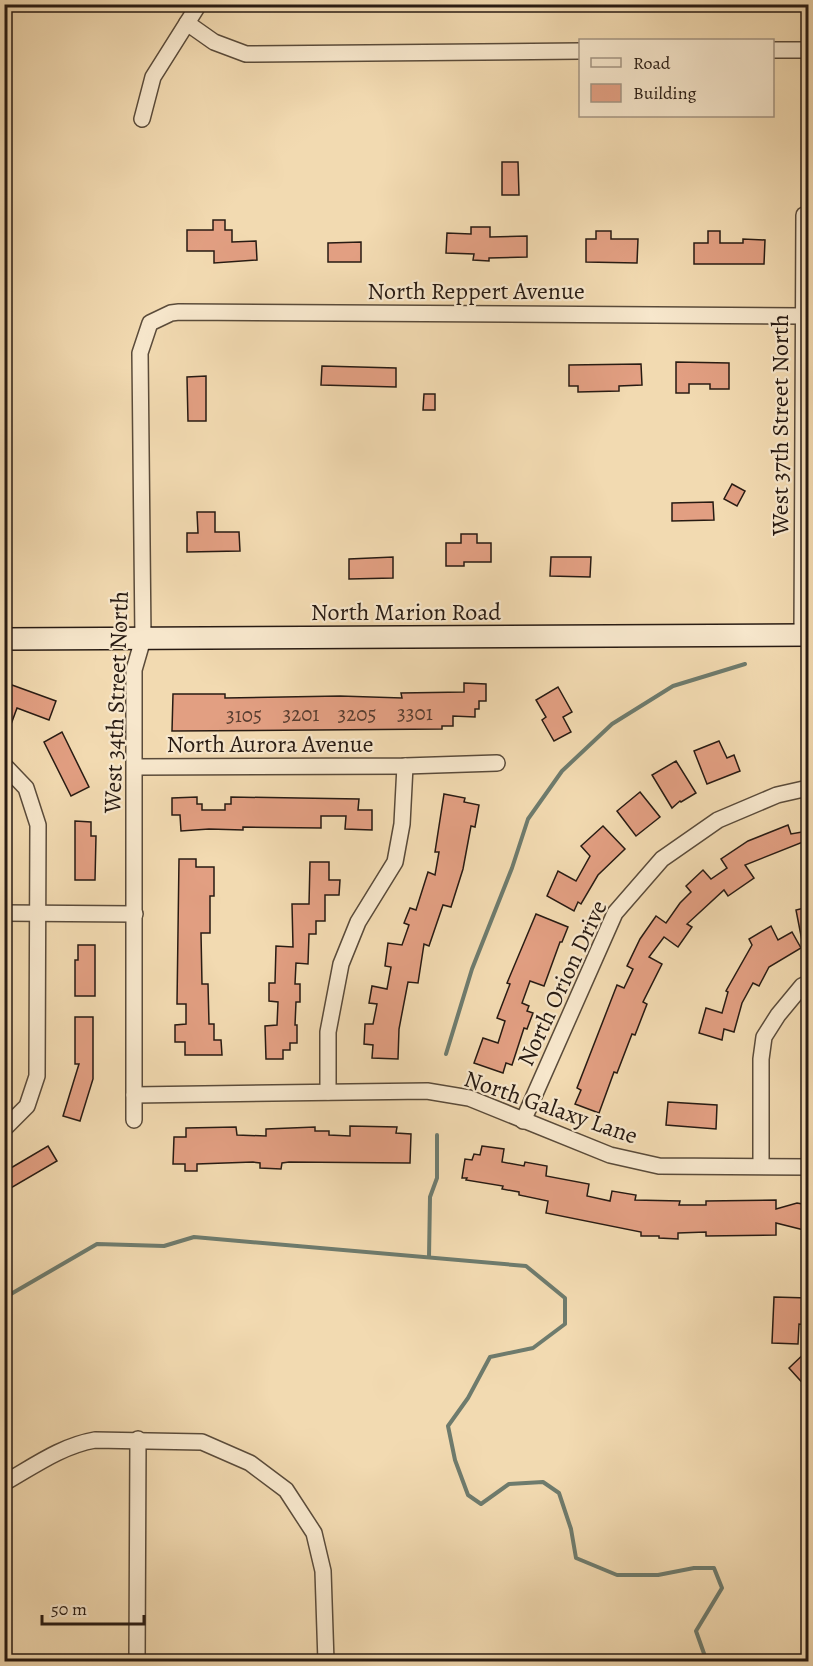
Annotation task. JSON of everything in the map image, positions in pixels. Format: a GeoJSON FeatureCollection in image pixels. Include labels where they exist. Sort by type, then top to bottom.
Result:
{"type":"FeatureCollection","features":[{"type":"Feature","properties":{"kind":"main road","name":"North Marion Road"},"geometry":{"type":"LineString","coordinates":[[4,639],[805,635]]}},
{"type":"Feature","properties":{"kind":"street"},"geometry":{"type":"LineString","coordinates":[[142,119],[153,77],[198,4]]}},
{"type":"Feature","properties":{"kind":"street"},"geometry":{"type":"LineString","coordinates":[[187,23],[214,42],[246,54],[579,51]]}},
{"type":"Feature","properties":{"kind":"street"},"geometry":{"type":"LineString","coordinates":[[774,50],[808,50]]}},
{"type":"Feature","properties":{"kind":"street","name":"West 37th Street North"},"geometry":{"type":"LineString","coordinates":[[804,215],[805,635]]}},
{"type":"Feature","properties":{"kind":"street","name":"North Reppert Avenue"},"geometry":{"type":"LineString","coordinates":[[150,323],[171,312],[803,316]]}},
{"type":"Feature","properties":{"kind":"street","name":"West 34th Street North"},"geometry":{"type":"LineString","coordinates":[[134,1120],[134,670],[143,639],[140,353],[150,323]]}},
{"type":"Feature","properties":{"kind":"street","name":"North Aurora Avenue"},"geometry":{"type":"LineString","coordinates":[[135,767],[405,766],[497,763]]}},
{"type":"Feature","properties":{"kind":"street"},"geometry":{"type":"LineString","coordinates":[[4,765],[26,788],[38,825],[37,1076],[27,1106],[4,1129]]}},
{"type":"Feature","properties":{"kind":"street"},"geometry":{"type":"LineString","coordinates":[[327,1092],[328,1032],[340,964],[358,922],[395,862],[402,824],[405,766]]}},
{"type":"Feature","properties":{"kind":"street","name":"North Orion Drive"},"geometry":{"type":"LineString","coordinates":[[523,1121],[615,913],[662,859],[718,819],[777,795],[808,788]]}},
{"type":"Feature","properties":{"kind":"street"},"geometry":{"type":"LineString","coordinates":[[4,913],[135,914]]}},
{"type":"Feature","properties":{"kind":"street"},"geometry":{"type":"LineString","coordinates":[[760,1166],[764,1037],[778,1015],[802,986],[808,983]]}},
{"type":"Feature","properties":{"kind":"street","name":"North Galaxy Lane"},"geometry":{"type":"LineString","coordinates":[[134,1095],[427,1091],[469,1098],[610,1155],[659,1166],[808,1167]]}},
{"type":"Feature","properties":{"kind":"street"},"geometry":{"type":"LineString","coordinates":[[4,1483],[59,1450],[81,1442],[95,1440],[138,1439],[202,1442],[250,1463],[286,1490],[314,1533],[323,1571],[326,1662]]}},
{"type":"Feature","properties":{"kind":"street"},"geometry":{"type":"LineString","coordinates":[[137,1662],[138,1439]]}},
{"type":"Feature","properties":{"kind":"building"},"geometry":{"type":"Polygon","coordinates":[[[502,162],[518,162],[519,195],[502,195],[502,162]]]}},
{"type":"Feature","properties":{"kind":"building"},"geometry":{"type":"Polygon","coordinates":[[[213,220],[225,220],[225,230],[232,230],[232,242],[256,241],[257,260],[214,263],[214,251],[187,251],[187,230],[213,230],[213,220]]]}},
{"type":"Feature","properties":{"kind":"building"},"geometry":{"type":"Polygon","coordinates":[[[471,227],[490,227],[490,237],[527,236],[527,257],[489,258],[489,261],[473,260],[474,254],[446,253],[447,233],[471,234],[471,227]]]}},
{"type":"Feature","properties":{"kind":"building"},"geometry":{"type":"Polygon","coordinates":[[[596,231],[611,231],[611,239],[638,239],[637,263],[586,262],[586,239],[596,239],[596,231]]]}},
{"type":"Feature","properties":{"kind":"building"},"geometry":{"type":"Polygon","coordinates":[[[708,231],[720,231],[720,243],[743,243],[743,239],[765,240],[764,264],[694,264],[694,243],[708,243],[708,231]]]}},
{"type":"Feature","properties":{"kind":"building"},"geometry":{"type":"Polygon","coordinates":[[[361,242],[361,262],[328,262],[328,243],[361,242]]]}},
{"type":"Feature","properties":{"kind":"building"},"geometry":{"type":"Polygon","coordinates":[[[676,362],[729,363],[729,389],[710,389],[710,384],[689,384],[689,393],[676,393],[676,362]]]}},
{"type":"Feature","properties":{"kind":"building"},"geometry":{"type":"Polygon","coordinates":[[[641,364],[642,385],[619,386],[619,391],[578,392],[578,386],[569,386],[569,365],[641,364]]]}},
{"type":"Feature","properties":{"kind":"building"},"geometry":{"type":"Polygon","coordinates":[[[322,366],[396,368],[396,387],[321,385],[322,366]]]}},
{"type":"Feature","properties":{"kind":"building"},"geometry":{"type":"Polygon","coordinates":[[[206,376],[206,421],[188,421],[187,377],[206,376]]]}},
{"type":"Feature","properties":{"kind":"building"},"geometry":{"type":"Polygon","coordinates":[[[424,394],[435,394],[435,410],[423,410],[424,394]]]}},
{"type":"Feature","properties":{"kind":"building"},"geometry":{"type":"Polygon","coordinates":[[[732,484],[745,491],[737,506],[724,499],[732,484]]]}},
{"type":"Feature","properties":{"kind":"building"},"geometry":{"type":"Polygon","coordinates":[[[713,502],[714,520],[672,521],[672,503],[713,502]]]}},
{"type":"Feature","properties":{"kind":"building"},"geometry":{"type":"Polygon","coordinates":[[[197,512],[215,512],[215,532],[239,532],[240,551],[187,552],[187,533],[198,533],[197,512]]]}},
{"type":"Feature","properties":{"kind":"building"},"geometry":{"type":"Polygon","coordinates":[[[461,534],[477,534],[477,543],[491,543],[491,562],[464,562],[464,566],[446,566],[446,543],[461,543],[461,534]]]}},
{"type":"Feature","properties":{"kind":"building"},"geometry":{"type":"Polygon","coordinates":[[[393,557],[393,578],[349,579],[349,559],[393,557]]]}},
{"type":"Feature","properties":{"kind":"building"},"geometry":{"type":"Polygon","coordinates":[[[551,557],[591,557],[590,577],[550,576],[551,557]]]}},
{"type":"Feature","properties":{"kind":"building"},"geometry":{"type":"Polygon","coordinates":[[[464,683],[486,684],[486,701],[479,701],[479,709],[475,709],[475,717],[453,716],[453,726],[442,726],[442,729],[172,731],[173,694],[225,694],[225,698],[340,696],[402,698],[401,693],[464,692],[464,683]]]}},
{"type":"Feature","properties":{"kind":"building"},"geometry":{"type":"Polygon","coordinates":[[[12,685],[56,701],[49,720],[17,708],[6,738],[4,703],[12,685]]]}},
{"type":"Feature","properties":{"kind":"building"},"geometry":{"type":"Polygon","coordinates":[[[558,687],[572,712],[563,717],[571,732],[554,741],[542,720],[546,717],[536,700],[558,687]]]}},
{"type":"Feature","properties":{"kind":"building"},"geometry":{"type":"Polygon","coordinates":[[[62,732],[89,787],[71,796],[44,742],[62,732]]]}},
{"type":"Feature","properties":{"kind":"building"},"geometry":{"type":"Polygon","coordinates":[[[719,741],[727,758],[734,755],[740,771],[707,784],[694,751],[719,741]]]}},
{"type":"Feature","properties":{"kind":"building"},"geometry":{"type":"Polygon","coordinates":[[[676,761],[696,793],[672,808],[652,775],[676,761]]]}},
{"type":"Feature","properties":{"kind":"building"},"geometry":{"type":"Polygon","coordinates":[[[640,792],[660,817],[636,836],[617,811],[640,792]]]}},
{"type":"Feature","properties":{"kind":"building"},"geometry":{"type":"Polygon","coordinates":[[[444,794],[465,798],[464,802],[479,805],[475,827],[471,826],[463,869],[451,907],[443,905],[429,946],[424,944],[418,983],[408,982],[399,1029],[398,1059],[372,1058],[373,1045],[364,1044],[365,1024],[373,1024],[377,1004],[369,1003],[372,986],[387,989],[391,967],[385,966],[388,943],[402,945],[409,925],[404,923],[410,908],[416,910],[428,872],[435,875],[439,852],[435,852],[444,794]]]}},
{"type":"Feature","properties":{"kind":"building"},"geometry":{"type":"Polygon","coordinates":[[[197,797],[197,804],[202,804],[202,810],[225,810],[225,804],[231,804],[231,797],[359,799],[358,810],[372,810],[372,830],[345,829],[346,816],[321,816],[321,828],[243,827],[243,830],[181,831],[180,815],[172,815],[172,798],[197,797]]]}},
{"type":"Feature","properties":{"kind":"building"},"geometry":{"type":"Polygon","coordinates":[[[75,821],[91,822],[91,836],[96,836],[95,880],[75,880],[75,821]]]}},
{"type":"Feature","properties":{"kind":"building"},"geometry":{"type":"Polygon","coordinates":[[[788,825],[791,834],[808,831],[808,840],[745,865],[754,878],[728,896],[724,890],[687,924],[692,927],[678,947],[664,937],[649,957],[662,964],[643,1002],[647,1004],[635,1035],[632,1034],[617,1073],[614,1072],[599,1113],[575,1104],[581,1090],[577,1088],[617,985],[624,988],[633,969],[627,966],[640,939],[656,916],[666,923],[691,892],[686,886],[703,870],[711,879],[727,868],[721,859],[748,841],[788,825]]]}},
{"type":"Feature","properties":{"kind":"building"},"geometry":{"type":"Polygon","coordinates":[[[603,826],[625,849],[598,875],[581,904],[578,902],[574,911],[547,896],[558,871],[576,881],[590,856],[581,846],[603,826]]]}},
{"type":"Feature","properties":{"kind":"building"},"geometry":{"type":"Polygon","coordinates":[[[179,859],[196,859],[196,867],[214,867],[214,896],[210,896],[210,933],[201,933],[202,984],[208,984],[209,1024],[214,1024],[214,1040],[221,1040],[222,1055],[185,1055],[185,1042],[175,1042],[175,1025],[186,1024],[186,1004],[177,1004],[179,859]]]}},
{"type":"Feature","properties":{"kind":"building"},"geometry":{"type":"Polygon","coordinates":[[[310,862],[329,862],[329,880],[340,880],[339,895],[325,895],[325,921],[316,921],[316,934],[309,934],[308,964],[296,963],[295,984],[300,984],[300,1002],[296,1002],[297,1043],[290,1043],[290,1050],[283,1050],[283,1059],[266,1059],[265,1026],[277,1025],[278,1002],[269,1001],[269,983],[275,983],[276,946],[293,947],[292,904],[309,904],[310,862]]]}},
{"type":"Feature","properties":{"kind":"building"},"geometry":{"type":"Polygon","coordinates":[[[808,907],[808,945],[803,946],[796,910],[808,907]]]}},
{"type":"Feature","properties":{"kind":"building"},"geometry":{"type":"Polygon","coordinates":[[[536,914],[568,927],[544,986],[530,981],[522,1003],[529,1006],[527,1011],[533,1013],[527,1029],[524,1028],[512,1065],[506,1063],[503,1073],[474,1063],[483,1038],[498,1043],[505,1021],[497,1018],[510,984],[507,983],[536,914]]]}},
{"type":"Feature","properties":{"kind":"building"},"geometry":{"type":"Polygon","coordinates":[[[771,926],[778,940],[792,932],[801,948],[769,967],[759,986],[753,983],[742,1003],[734,1032],[724,1029],[722,1040],[699,1033],[706,1008],[722,1013],[728,992],[726,991],[752,945],[749,939],[771,926]]]}},
{"type":"Feature","properties":{"kind":"building"},"geometry":{"type":"Polygon","coordinates":[[[78,945],[95,945],[95,996],[75,996],[75,960],[78,960],[78,945]]]}},
{"type":"Feature","properties":{"kind":"building"},"geometry":{"type":"Polygon","coordinates":[[[75,1017],[93,1017],[93,1079],[80,1121],[63,1116],[79,1064],[75,1064],[75,1017]]]}},
{"type":"Feature","properties":{"kind":"building"},"geometry":{"type":"Polygon","coordinates":[[[668,1102],[717,1105],[716,1129],[666,1125],[668,1102]]]}},
{"type":"Feature","properties":{"kind":"building"},"geometry":{"type":"Polygon","coordinates":[[[350,1126],[397,1127],[396,1133],[411,1134],[410,1163],[289,1162],[282,1163],[281,1169],[260,1168],[260,1163],[253,1162],[197,1164],[197,1171],[185,1171],[185,1164],[173,1164],[174,1137],[186,1137],[186,1128],[236,1127],[237,1135],[266,1136],[266,1129],[315,1127],[315,1131],[329,1131],[329,1135],[350,1136],[350,1126]]]}},
{"type":"Feature","properties":{"kind":"building"},"geometry":{"type":"Polygon","coordinates":[[[48,1146],[57,1161],[4,1192],[4,1172],[48,1146]]]}},
{"type":"Feature","properties":{"kind":"building"},"geometry":{"type":"Polygon","coordinates":[[[482,1146],[504,1149],[502,1162],[524,1166],[525,1162],[547,1166],[546,1176],[589,1184],[587,1196],[610,1201],[612,1191],[636,1195],[635,1200],[680,1201],[679,1205],[706,1205],[706,1201],[776,1200],[776,1209],[797,1203],[808,1205],[808,1231],[776,1223],[776,1235],[706,1236],[706,1232],[678,1233],[678,1239],[659,1238],[659,1236],[641,1236],[641,1232],[546,1213],[548,1201],[519,1195],[519,1192],[502,1189],[503,1186],[462,1178],[465,1159],[472,1160],[474,1154],[480,1155],[482,1146]]]}},
{"type":"Feature","properties":{"kind":"building"},"geometry":{"type":"Polygon","coordinates":[[[774,1297],[808,1298],[808,1325],[799,1324],[798,1344],[772,1343],[774,1297]]]}},
{"type":"Feature","properties":{"kind":"building"},"geometry":{"type":"Polygon","coordinates":[[[808,1350],[808,1389],[789,1368],[808,1350]]]}},
{"type":"Feature","properties":{"kind":"waterway"},"geometry":{"type":"LineString","coordinates":[[446,1054],[472,969],[512,868],[528,819],[562,771],[612,724],[673,686],[745,664]]}},
{"type":"Feature","properties":{"kind":"waterway"},"geometry":{"type":"LineString","coordinates":[[429,1257],[430,1197],[437,1178],[437,1135]]}},
{"type":"Feature","properties":{"kind":"waterway"},"geometry":{"type":"LineString","coordinates":[[4,1298],[97,1244],[164,1246],[194,1237],[526,1266],[565,1298],[565,1324],[533,1348],[490,1357],[468,1398],[448,1426],[455,1460],[468,1495],[481,1504],[509,1484],[543,1482],[559,1493],[571,1529],[576,1558],[617,1575],[658,1575],[694,1568],[714,1568],[722,1588],[696,1631],[707,1662]]}}]}
